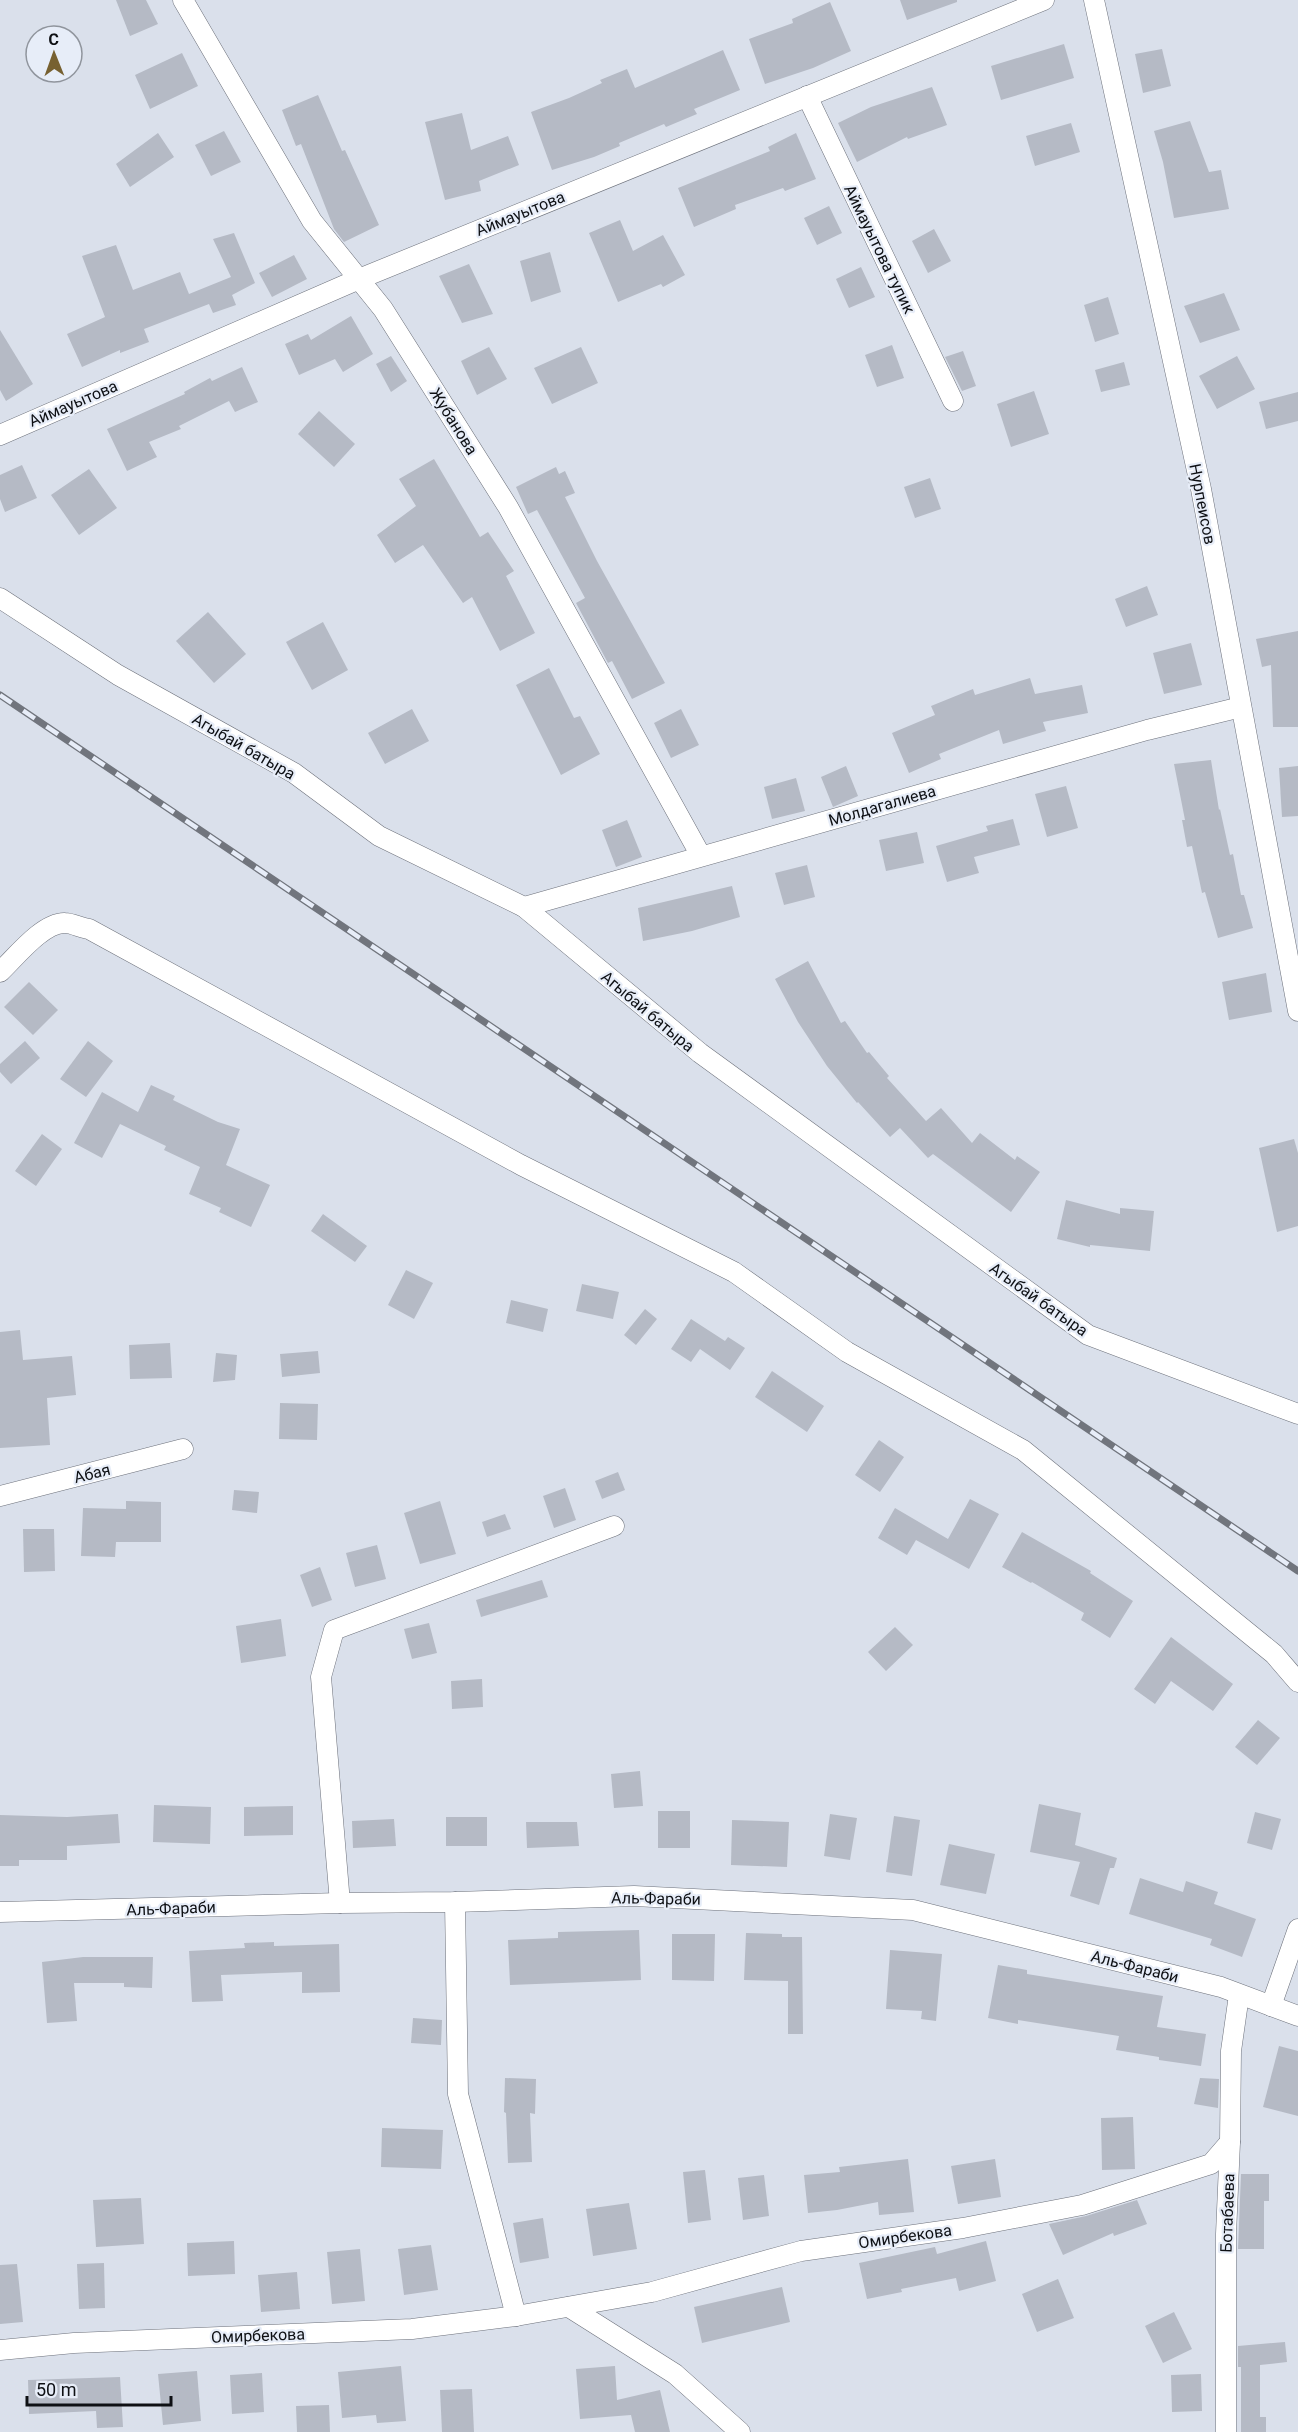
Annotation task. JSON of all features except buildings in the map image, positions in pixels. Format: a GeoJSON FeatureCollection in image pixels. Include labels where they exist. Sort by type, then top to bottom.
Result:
{"type":"FeatureCollection","features":[{"type":"Feature","properties":{"kind":"street","name":"Жубанова"},"geometry":{"type":"LineString","coordinates":[[183,0],[312,221],[383,309],[508,507],[701,856]]}},
{"type":"Feature","properties":{"kind":"street","name":"Аймауытова"},"geometry":{"type":"LineString","coordinates":[[0,435],[359,279],[1044,0]]}},
{"type":"Feature","properties":{"kind":"street","name":"Нурпеисов"},"geometry":{"type":"LineString","coordinates":[[1094,0],[1201,489],[1298,1011]]}},
{"type":"Feature","properties":{"kind":"street","name":"Аймауытова тупик"},"geometry":{"type":"LineString","coordinates":[[807,96],[953,401]]}},
{"type":"Feature","properties":{"kind":"street","name":"Агыбай батыра"},"geometry":{"type":"LineString","coordinates":[[0,598],[118,675],[294,773],[379,836],[524,907],[700,1053],[1088,1335],[1298,1414]]}},
{"type":"Feature","properties":{"kind":"street","name":"Молдагалиева"},"geometry":{"type":"LineString","coordinates":[[524,907],[1147,730],[1241,706]]}},
{"type":"Feature","properties":{"kind":"street"},"geometry":{"type":"LineString","coordinates":[[0,972],[33,939],[49,928],[64,923],[89,929],[521,1165],[734,1272],[847,1352],[1023,1450],[1274,1654],[1298,1682]]}},
{"type":"Feature","properties":{"kind":"street","name":"Абая"},"geometry":{"type":"LineString","coordinates":[[0,1497],[183,1449]]}},
{"type":"Feature","properties":{"kind":"street"},"geometry":{"type":"LineString","coordinates":[[340,1903],[321,1677],[333,1630],[614,1526]]}},
{"type":"Feature","properties":{"kind":"street","name":"Аль-Фараби"},"geometry":{"type":"LineString","coordinates":[[0,1912],[634,1896],[913,1910],[1221,1988],[1298,2016]]}},
{"type":"Feature","properties":{"kind":"street"},"geometry":{"type":"LineString","coordinates":[[455,1902],[458,2094],[516,2316]]}},
{"type":"Feature","properties":{"kind":"street"},"geometry":{"type":"LineString","coordinates":[[1271,2006],[1298,1929]]}},
{"type":"Feature","properties":{"kind":"street","name":"Ботабаева"},"geometry":{"type":"LineString","coordinates":[[1226,2432],[1226,2234],[1231,2051],[1239,1995]]}},
{"type":"Feature","properties":{"kind":"street","name":"Омирбекова"},"geometry":{"type":"LineString","coordinates":[[0,2350],[86,2343],[412,2329],[516,2316],[652,2292],[801,2251],[963,2228],[1082,2205],[1211,2164],[1230,2142]]}},
{"type":"Feature","properties":{"kind":"street"},"geometry":{"type":"LineString","coordinates":[[569,2307],[675,2374],[740,2432]]}},
{"type":"Feature","properties":{"kind":"railway"},"geometry":{"type":"LineString","coordinates":[[0,695],[1298,1571]]}}]}
